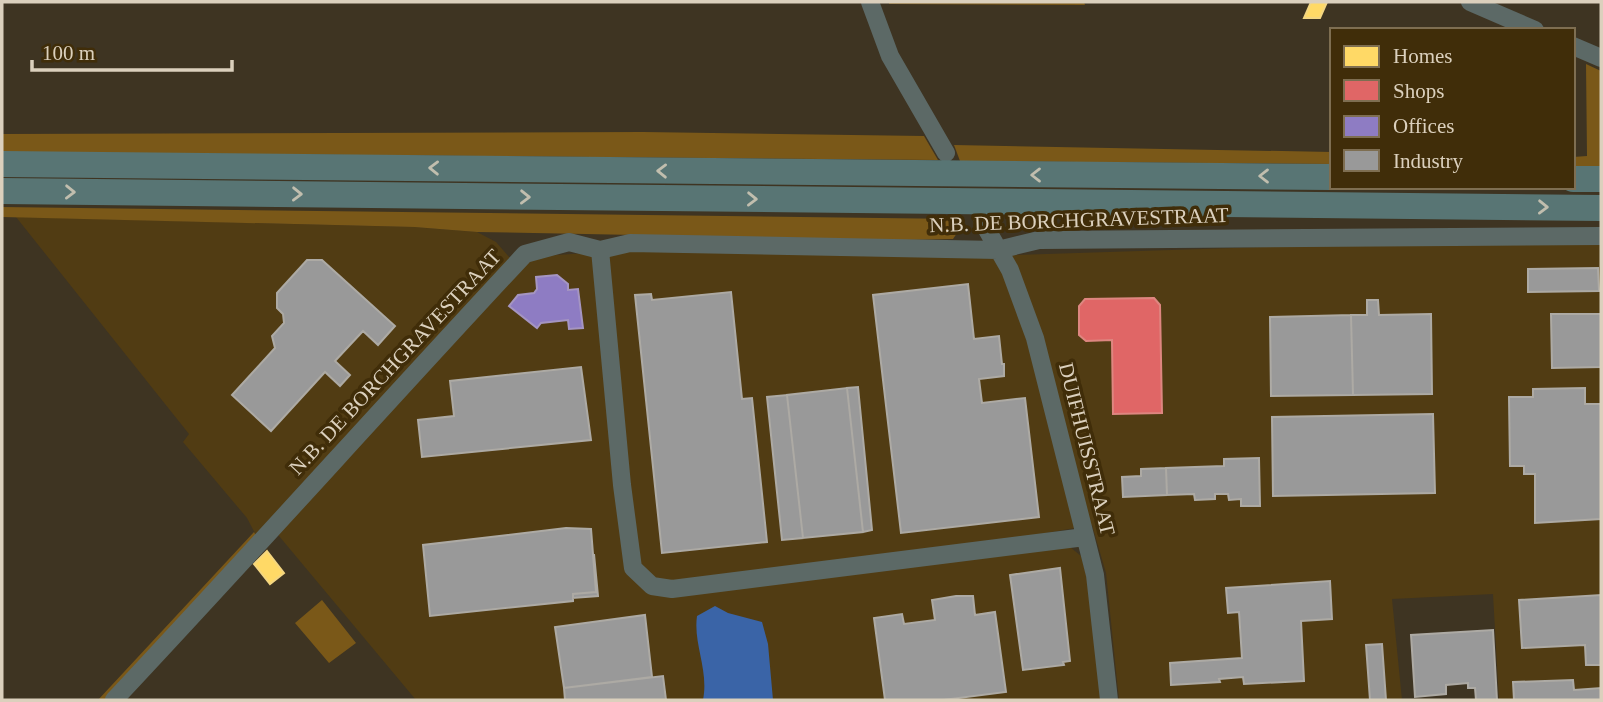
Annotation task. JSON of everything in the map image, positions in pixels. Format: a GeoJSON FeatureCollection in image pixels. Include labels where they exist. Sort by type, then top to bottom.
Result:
{"type":"FeatureCollection","features":[{"type":"Feature","properties":{"kind":"highway"},"geometry":{"type":"LineString","coordinates":[[2,164],[1330,177]]}},
{"type":"Feature","properties":{"kind":"highway"},"geometry":{"type":"LineString","coordinates":[[1575,179],[1601,179]]}},
{"type":"Feature","properties":{"kind":"highway"},"geometry":{"type":"LineString","coordinates":[[2,191],[1601,208]]}},
{"type":"Feature","properties":{"kind":"street"},"geometry":{"type":"LineString","coordinates":[[870,2],[890,56],[946,153]]}},
{"type":"Feature","properties":{"kind":"street"},"geometry":{"type":"LineString","coordinates":[[1470,2],[1530,28]]}},
{"type":"Feature","properties":{"kind":"street"},"geometry":{"type":"LineString","coordinates":[[1575,47],[1601,58]]}},
{"type":"Feature","properties":{"kind":"street","name":"DUIFHUISSTRAAT"},"geometry":{"type":"LineString","coordinates":[[982,221],[1010,270],[1035,338],[1095,575],[1109,700]]}},
{"type":"Feature","properties":{"kind":"street","name":"N.B. DE BORCHGRAVESTRAAT"},"geometry":{"type":"LineString","coordinates":[[114,700],[524,254],[569,242],[600,250],[630,243],[998,250],[1039,240],[1601,236]]}},
{"type":"Feature","properties":{"kind":"street"},"geometry":{"type":"LineString","coordinates":[[600,250],[619,457],[633,568],[652,586],[673,589],[1085,537]]}},
{"type":"Feature","properties":{"kind":"shaded area"},"geometry":{"type":"Polygon","coordinates":[[[1084,2],[1085,5],[889,4],[1084,2]]]}},
{"type":"Feature","properties":{"kind":"shaded area"},"geometry":{"type":"Polygon","coordinates":[[[1586,64],[1601,71],[1601,166],[1575,166],[1575,157],[1587,156],[1586,64]]]}},
{"type":"Feature","properties":{"kind":"shaded area"},"geometry":{"type":"Polygon","coordinates":[[[643,132],[924,136],[938,160],[2,152],[2,134],[643,132]]]}},
{"type":"Feature","properties":{"kind":"shaded area"},"geometry":{"type":"Polygon","coordinates":[[[954,145],[1330,152],[1330,164],[960,161],[954,145]]]}},
{"type":"Feature","properties":{"kind":"shaded area"},"geometry":{"type":"Polygon","coordinates":[[[2,207],[959,219],[961,227],[953,239],[903,240],[477,232],[414,227],[2,217],[2,207]]]}},
{"type":"Feature","properties":{"kind":"shaded area"},"geometry":{"type":"Polygon","coordinates":[[[16,217],[414,227],[477,232],[496,242],[510,258],[619,251],[989,256],[1446,241],[1601,240],[1601,700],[1499,700],[1493,594],[1392,599],[1402,700],[1119,700],[1106,573],[1092,525],[696,594],[1070,547],[1081,556],[1088,582],[1102,700],[416,700],[269,524],[258,539],[247,518],[183,442],[189,434],[16,217]]]}},
{"type":"Feature","properties":{"kind":"shaded area"},"geometry":{"type":"Polygon","coordinates":[[[254,532],[258,539],[108,700],[98,700],[254,532]]]}},
{"type":"Feature","properties":{"kind":"shaded area"},"geometry":{"type":"Polygon","coordinates":[[[322,600],[356,643],[329,663],[295,623],[322,600]]]}},
{"type":"Feature","properties":{"kind":"water"},"geometry":{"type":"Polygon","coordinates":[[[715,606],[728,613],[762,622],[768,644],[773,700],[703,700],[704,678],[697,637],[697,616],[715,606]]]}},
{"type":"Feature","properties":{"kind":"building: Homes"},"geometry":{"type":"Polygon","coordinates":[[[1311,2],[1327,2],[1320,18],[1304,18],[1311,2]]]}},
{"type":"Feature","properties":{"kind":"building: Homes"},"geometry":{"type":"Polygon","coordinates":[[[267,551],[284,573],[270,584],[254,564],[267,551]]]}},
{"type":"Feature","properties":{"kind":"building: Shops"},"geometry":{"type":"Polygon","coordinates":[[[1154,298],[1160,305],[1162,413],[1113,414],[1112,340],[1086,341],[1079,335],[1079,306],[1085,299],[1154,298]]]}},
{"type":"Feature","properties":{"kind":"building: Offices"},"geometry":{"type":"Polygon","coordinates":[[[557,275],[568,284],[568,290],[578,289],[583,328],[569,329],[568,320],[541,323],[537,328],[509,306],[518,295],[534,293],[537,289],[536,277],[557,275]]]}},
{"type":"Feature","properties":{"kind":"building: Industry"},"geometry":{"type":"Polygon","coordinates":[[[307,260],[322,260],[395,326],[378,345],[363,331],[335,361],[350,375],[340,386],[325,372],[271,431],[232,395],[275,348],[272,336],[284,323],[283,314],[277,308],[277,293],[307,260]]]}},
{"type":"Feature","properties":{"kind":"building: Industry"},"geometry":{"type":"Polygon","coordinates":[[[1598,268],[1599,291],[1528,292],[1528,269],[1598,268]]]}},
{"type":"Feature","properties":{"kind":"building: Industry"},"geometry":{"type":"Polygon","coordinates":[[[968,284],[974,339],[999,336],[1004,364],[1004,376],[979,379],[982,403],[1025,398],[1039,517],[901,533],[873,295],[968,284]]]}},
{"type":"Feature","properties":{"kind":"building: Industry"},"geometry":{"type":"Polygon","coordinates":[[[731,292],[742,399],[752,398],[767,542],[662,553],[635,295],[651,294],[652,300],[731,292]]]}},
{"type":"Feature","properties":{"kind":"building: Industry"},"geometry":{"type":"Polygon","coordinates":[[[1367,300],[1378,300],[1379,315],[1431,314],[1432,394],[1353,395],[1351,315],[1367,315],[1367,300]]]}},
{"type":"Feature","properties":{"kind":"building: Industry"},"geometry":{"type":"Polygon","coordinates":[[[1551,314],[1601,314],[1601,367],[1552,368],[1551,314]]]}},
{"type":"Feature","properties":{"kind":"building: Industry"},"geometry":{"type":"Polygon","coordinates":[[[1351,315],[1353,395],[1271,396],[1270,317],[1351,315]]]}},
{"type":"Feature","properties":{"kind":"building: Industry"},"geometry":{"type":"Polygon","coordinates":[[[581,367],[591,440],[422,457],[418,420],[454,416],[450,381],[581,367]]]}},
{"type":"Feature","properties":{"kind":"building: Industry"},"geometry":{"type":"Polygon","coordinates":[[[858,387],[872,530],[863,532],[847,388],[858,387]]]}},
{"type":"Feature","properties":{"kind":"building: Industry"},"geometry":{"type":"Polygon","coordinates":[[[847,388],[863,532],[803,538],[787,395],[847,388]]]}},
{"type":"Feature","properties":{"kind":"building: Industry"},"geometry":{"type":"Polygon","coordinates":[[[1585,388],[1585,404],[1601,404],[1601,519],[1535,523],[1535,474],[1524,474],[1524,466],[1510,466],[1509,397],[1533,397],[1533,389],[1585,388]]]}},
{"type":"Feature","properties":{"kind":"building: Industry"},"geometry":{"type":"Polygon","coordinates":[[[787,395],[803,538],[782,540],[767,397],[787,395]]]}},
{"type":"Feature","properties":{"kind":"building: Industry"},"geometry":{"type":"Polygon","coordinates":[[[1433,414],[1435,493],[1273,496],[1272,417],[1433,414]]]}},
{"type":"Feature","properties":{"kind":"building: Industry"},"geometry":{"type":"Polygon","coordinates":[[[1259,458],[1260,506],[1241,506],[1241,499],[1229,500],[1228,494],[1215,494],[1215,499],[1195,500],[1194,494],[1167,495],[1166,468],[1224,466],[1224,459],[1259,458]]]}},
{"type":"Feature","properties":{"kind":"building: Industry"},"geometry":{"type":"Polygon","coordinates":[[[1166,468],[1167,495],[1123,497],[1122,477],[1141,476],[1141,469],[1166,468]]]}},
{"type":"Feature","properties":{"kind":"building: Industry"},"geometry":{"type":"Polygon","coordinates":[[[566,528],[591,529],[596,592],[573,594],[573,601],[430,616],[423,545],[566,528]]]}},
{"type":"Feature","properties":{"kind":"building: Industry"},"geometry":{"type":"Polygon","coordinates":[[[594,554],[598,596],[573,598],[573,594],[596,592],[594,554]]]}},
{"type":"Feature","properties":{"kind":"building: Industry"},"geometry":{"type":"Polygon","coordinates":[[[1060,568],[1070,661],[1063,662],[1064,665],[1023,670],[1010,575],[1060,568]]]}},
{"type":"Feature","properties":{"kind":"building: Industry"},"geometry":{"type":"Polygon","coordinates":[[[1330,581],[1332,619],[1301,621],[1304,681],[1244,684],[1243,677],[1219,679],[1220,682],[1171,685],[1170,663],[1242,658],[1239,612],[1228,613],[1226,588],[1330,581]]]}},
{"type":"Feature","properties":{"kind":"building: Industry"},"geometry":{"type":"Polygon","coordinates":[[[1601,595],[1601,665],[1586,665],[1585,645],[1522,648],[1519,600],[1601,595]]]}},
{"type":"Feature","properties":{"kind":"building: Industry"},"geometry":{"type":"Polygon","coordinates":[[[973,596],[975,615],[995,612],[1006,692],[943,700],[885,700],[874,618],[902,614],[904,624],[935,620],[932,600],[973,596]]]}},
{"type":"Feature","properties":{"kind":"building: Industry"},"geometry":{"type":"Polygon","coordinates":[[[645,615],[652,677],[564,688],[555,627],[645,615]]]}},
{"type":"Feature","properties":{"kind":"building: Industry"},"geometry":{"type":"Polygon","coordinates":[[[1493,630],[1497,700],[1476,700],[1475,688],[1468,688],[1468,683],[1446,685],[1446,694],[1415,697],[1411,635],[1493,630]]]}},
{"type":"Feature","properties":{"kind":"building: Industry"},"geometry":{"type":"Polygon","coordinates":[[[1382,644],[1386,700],[1370,700],[1366,645],[1382,644]]]}},
{"type":"Feature","properties":{"kind":"building: Industry"},"geometry":{"type":"Polygon","coordinates":[[[663,676],[666,700],[565,700],[564,688],[663,676]]]}},
{"type":"Feature","properties":{"kind":"building: Industry"},"geometry":{"type":"Polygon","coordinates":[[[1573,680],[1574,690],[1601,688],[1601,700],[1514,700],[1513,682],[1573,680]]]}}]}
